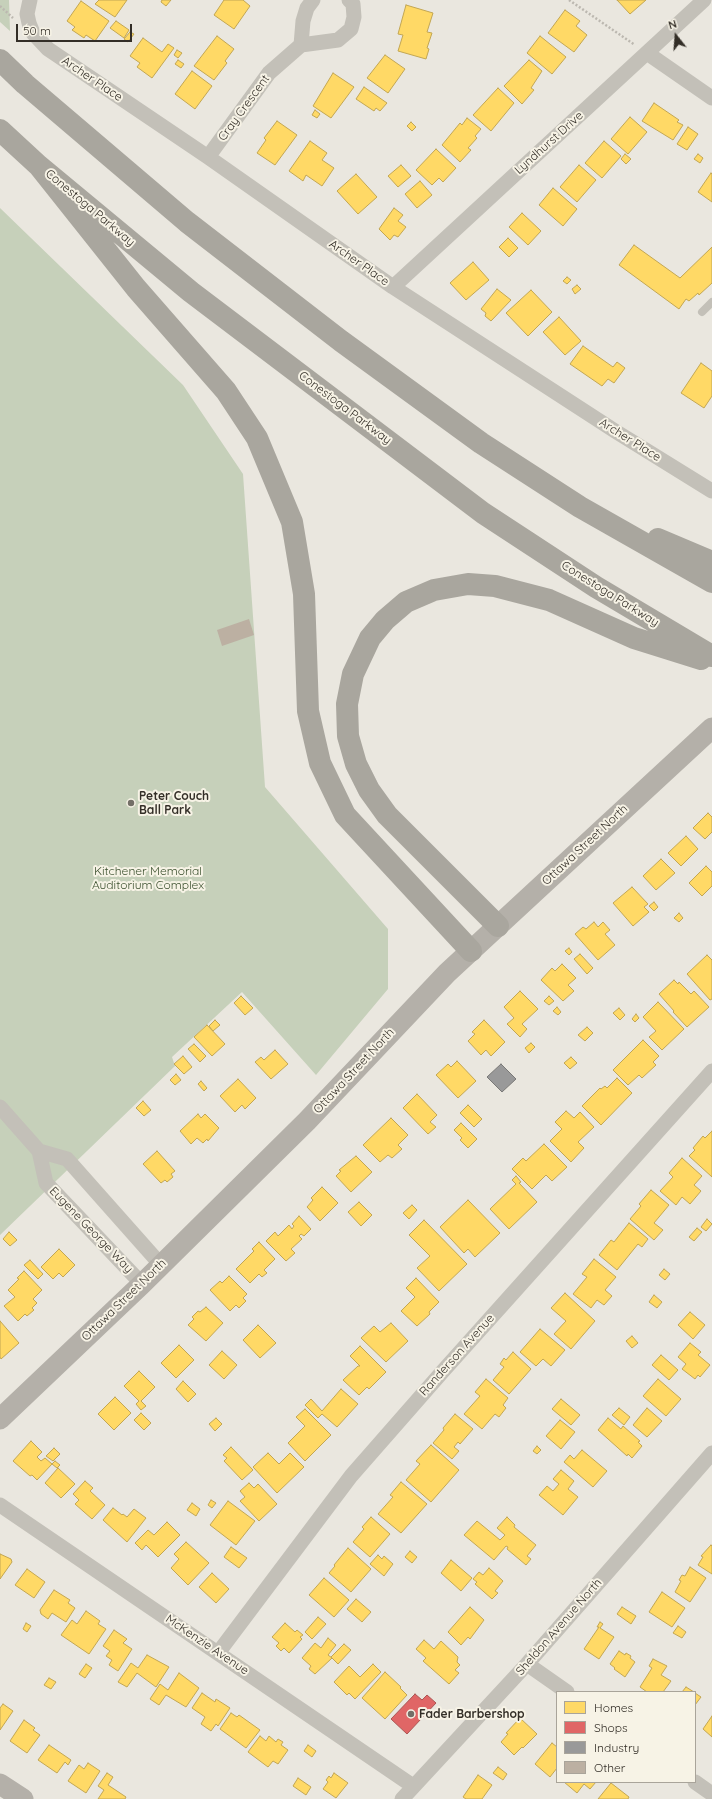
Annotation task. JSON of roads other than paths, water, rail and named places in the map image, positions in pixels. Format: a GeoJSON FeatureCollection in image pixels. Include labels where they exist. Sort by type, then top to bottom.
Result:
{"type":"FeatureCollection","features":[{"type":"Feature","properties":{"kind":"highway"},"geometry":{"type":"LineString","coordinates":[[0,60],[25,84],[187,222],[341,341],[482,444],[580,507],[712,582]]}},
{"type":"Feature","properties":{"kind":"highway","name":"Conestoga Parkway"},"geometry":{"type":"LineString","coordinates":[[0,130],[39,166],[191,292],[483,513],[596,587],[712,656]]}},
{"type":"Feature","properties":{"kind":"highway"},"geometry":{"type":"LineString","coordinates":[[39,166],[136,288],[226,391],[257,438],[292,522],[304,594],[308,711],[320,763],[345,814],[471,950]]}},
{"type":"Feature","properties":{"kind":"highway"},"geometry":{"type":"LineString","coordinates":[[580,507],[689,551],[712,562]]}},
{"type":"Feature","properties":{"kind":"highway"},"geometry":{"type":"LineString","coordinates":[[498,926],[387,815],[369,790],[356,764],[348,736],[347,704],[352,674],[370,638],[385,620],[406,602],[434,590],[468,584],[495,586],[549,600],[634,638],[712,662]]}},
{"type":"Feature","properties":{"kind":"main road","name":"Ottawa Street North"},"geometry":{"type":"LineString","coordinates":[[0,1419],[142,1284],[307,1121],[446,974],[711,729]]}},
{"type":"Feature","properties":{"kind":"street"},"geometry":{"type":"LineString","coordinates":[[313,0],[307,8],[303,21],[301,45],[338,40],[351,29],[354,18],[353,4],[349,0]]}},
{"type":"Feature","properties":{"kind":"street","name":"Lyndhurst Drive"},"geometry":{"type":"LineString","coordinates":[[393,286],[704,0]]}},
{"type":"Feature","properties":{"kind":"street","name":"Archer Place"},"geometry":{"type":"LineString","coordinates":[[28,7],[29,23],[33,33],[48,50],[208,157],[393,286],[615,431],[712,490]]}},
{"type":"Feature","properties":{"kind":"street","name":"Cray Crescent"},"geometry":{"type":"LineString","coordinates":[[208,157],[269,73],[301,45]]}},
{"type":"Feature","properties":{"kind":"street"},"geometry":{"type":"LineString","coordinates":[[648,53],[712,98]]}},
{"type":"Feature","properties":{"kind":"street","name":"Randerson Avenue"},"geometry":{"type":"LineString","coordinates":[[218,1653],[351,1476],[712,1071]]}},
{"type":"Feature","properties":{"kind":"street","name":"Eugene George Way"},"geometry":{"type":"LineString","coordinates":[[0,1106],[39,1151],[46,1182],[142,1284]]}},
{"type":"Feature","properties":{"kind":"street"},"geometry":{"type":"LineString","coordinates":[[39,1151],[67,1158],[161,1265]]}},
{"type":"Feature","properties":{"kind":"street","name":"Sheldon Avenue North"},"geometry":{"type":"LineString","coordinates":[[402,1799],[527,1664],[712,1453]]}},
{"type":"Feature","properties":{"kind":"street","name":"McKenzie Avenue"},"geometry":{"type":"LineString","coordinates":[[0,1505],[413,1786]]}},
{"type":"Feature","properties":{"kind":"street"},"geometry":{"type":"LineString","coordinates":[[527,1664],[566,1691]]}},
{"type":"Feature","properties":{"kind":"street"},"geometry":{"type":"LineString","coordinates":[[696,1783],[712,1794]]}},
{"type":"Feature","properties":{"kind":"lane"},"geometry":{"type":"LineString","coordinates":[[702,312],[712,302]]}},
{"type":"Feature","properties":{"kind":"place","name":"Peter Couch Ball Park"},"geometry":{"type":"Point","coordinates":[131,803]}},
{"type":"Feature","properties":{"kind":"place","name":"Fader Barbershop"},"geometry":{"type":"Point","coordinates":[411,1714]}},
{"type":"Feature","properties":{"kind":"park label","name":"Kitchener Memorial Auditorium Complex"},"geometry":{"type":"Point","coordinates":[148,878]}}]}
